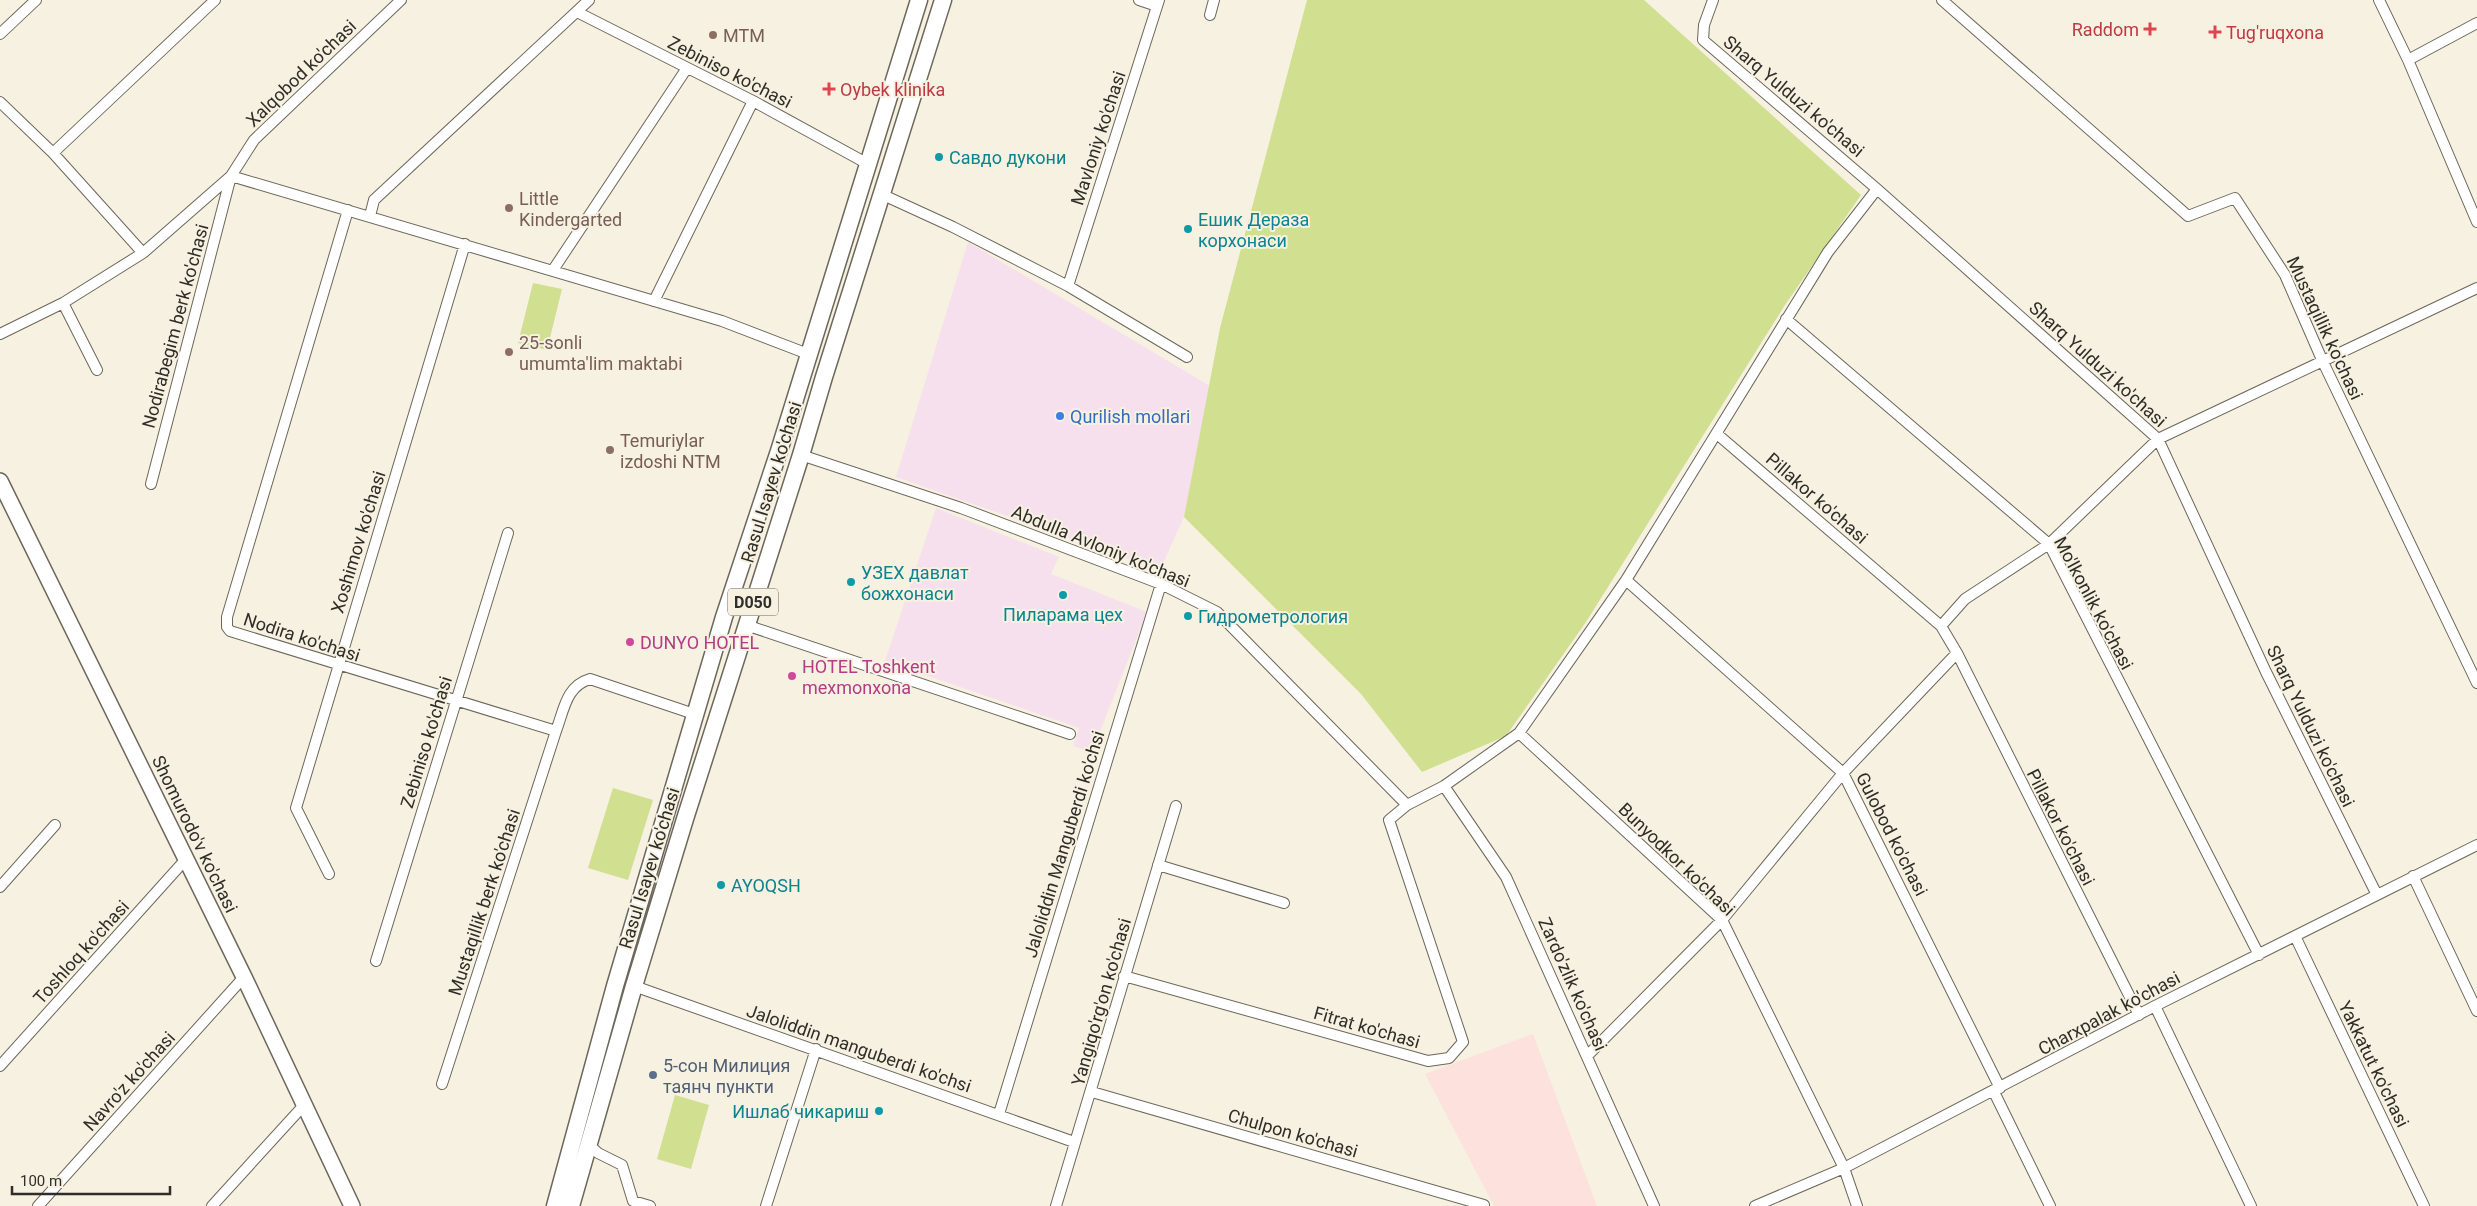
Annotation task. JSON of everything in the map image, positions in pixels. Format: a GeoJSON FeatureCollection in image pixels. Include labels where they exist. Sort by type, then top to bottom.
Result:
{"type":"FeatureCollection","features":[{"type":"Feature","properties":{"kind":"main road","name":"Rasul Isayev ko'chasi"},"geometry":{"type":"LineString","coordinates":[[555,1206],[616,986],[697,715],[724,617],[919,0]]}},
{"type":"Feature","properties":{"kind":"main road","name":"Rasul Isayev ko'chasi"},"geometry":{"type":"LineString","coordinates":[[571,1206],[634,986],[943,0]]}},
{"type":"Feature","properties":{"kind":"main road"},"geometry":{"type":"LineString","coordinates":[[724,617],[746,625]]}},
{"type":"Feature","properties":{"kind":"street"},"geometry":{"type":"LineString","coordinates":[[0,34],[36,0]]}},
{"type":"Feature","properties":{"kind":"street"},"geometry":{"type":"LineString","coordinates":[[53,153],[215,0]]}},
{"type":"Feature","properties":{"kind":"street","name":"Xalqobod ko'chasi"},"geometry":{"type":"LineString","coordinates":[[231,176],[254,140],[401,0]]}},
{"type":"Feature","properties":{"kind":"street"},"geometry":{"type":"LineString","coordinates":[[370,216],[374,200],[589,0]]}},
{"type":"Feature","properties":{"kind":"street"},"geometry":{"type":"LineString","coordinates":[[1139,0],[1158,3]]}},
{"type":"Feature","properties":{"kind":"street"},"geometry":{"type":"LineString","coordinates":[[1210,15],[1214,0]]}},
{"type":"Feature","properties":{"kind":"street","name":"Sharq Yulduzi ko'chasi"},"geometry":{"type":"LineString","coordinates":[[1713,0],[1704,25],[1703,40],[1877,189],[2158,439],[2266,672],[2377,895]]}},
{"type":"Feature","properties":{"kind":"street","name":"Mustaqillik ko'chasi"},"geometry":{"type":"LineString","coordinates":[[1942,0],[2188,216],[2235,198],[2285,275],[2323,362],[2477,683]]}},
{"type":"Feature","properties":{"kind":"street"},"geometry":{"type":"LineString","coordinates":[[2380,0],[2408,60],[2477,222]]}},
{"type":"Feature","properties":{"kind":"street","name":"Mavloniy ko'chasi"},"geometry":{"type":"LineString","coordinates":[[1068,286],[1158,3]]}},
{"type":"Feature","properties":{"kind":"street","name":"Zebiniso ko'chasi"},"geometry":{"type":"LineString","coordinates":[[577,12],[753,101],[868,164]]}},
{"type":"Feature","properties":{"kind":"street"},"geometry":{"type":"LineString","coordinates":[[2408,60],[2477,22]]}},
{"type":"Feature","properties":{"kind":"street"},"geometry":{"type":"LineString","coordinates":[[553,270],[687,68]]}},
{"type":"Feature","properties":{"kind":"street"},"geometry":{"type":"LineString","coordinates":[[654,301],[753,101]]}},
{"type":"Feature","properties":{"kind":"street"},"geometry":{"type":"LineString","coordinates":[[0,102],[53,153],[143,253]]}},
{"type":"Feature","properties":{"kind":"street"},"geometry":{"type":"LineString","coordinates":[[0,334],[63,303],[143,253],[231,176],[722,321],[808,354]]}},
{"type":"Feature","properties":{"kind":"street","name":"Nodirabegim berk ko'chasi"},"geometry":{"type":"LineString","coordinates":[[151,484],[231,176]]}},
{"type":"Feature","properties":{"kind":"street"},"geometry":{"type":"LineString","coordinates":[[1407,805],[1444,786],[1520,733],[1626,580],[1828,252],[1877,189]]}},
{"type":"Feature","properties":{"kind":"street"},"geometry":{"type":"LineString","coordinates":[[881,194],[953,227],[1068,286],[1187,357]]}},
{"type":"Feature","properties":{"kind":"street","name":"Nodira ko'chasi"},"geometry":{"type":"LineString","coordinates":[[348,210],[227,617],[227,627],[230,631],[338,666],[556,731]]}},
{"type":"Feature","properties":{"kind":"street","name":"Xoshimov ko'chasi"},"geometry":{"type":"LineString","coordinates":[[329,874],[296,808],[465,244]]}},
{"type":"Feature","properties":{"kind":"street"},"geometry":{"type":"LineString","coordinates":[[1941,626],[1965,599],[2049,544],[2158,439],[2477,288]]}},
{"type":"Feature","properties":{"kind":"street"},"geometry":{"type":"LineString","coordinates":[[63,303],[97,370]]}},
{"type":"Feature","properties":{"kind":"street","name":"Mo'lkonlik ko'chasi"},"geometry":{"type":"LineString","coordinates":[[1786,319],[2049,544],[2259,955]]}},
{"type":"Feature","properties":{"kind":"street","name":"Pillakor ko'chasi"},"geometry":{"type":"LineString","coordinates":[[1717,434],[1941,626],[1957,653],[2139,1015]]}},
{"type":"Feature","properties":{"kind":"street","name":"Abdulla Avloniy ko'chasi"},"geometry":{"type":"LineString","coordinates":[[801,455],[961,508],[1161,584],[1217,612],[1407,805]]}},
{"type":"Feature","properties":{"kind":"street","name":"Shomurodo'v ko'chasi"},"geometry":{"type":"LineString","coordinates":[[0,480],[244,978],[352,1206]]}},
{"type":"Feature","properties":{"kind":"street","name":"Zebiniso ko'chasi"},"geometry":{"type":"LineString","coordinates":[[376,961],[508,533]]}},
{"type":"Feature","properties":{"kind":"street","name":"Gulobod ko'chasi"},"geometry":{"type":"LineString","coordinates":[[1626,580],[1843,773],[1997,1090],[2050,1206]]}},
{"type":"Feature","properties":{"kind":"street","name":"Jaloliddin Manguberdi ko'chsi"},"geometry":{"type":"LineString","coordinates":[[999,1114],[1161,584]]}},
{"type":"Feature","properties":{"kind":"street"},"geometry":{"type":"LineString","coordinates":[[746,625],[1070,734]]}},
{"type":"Feature","properties":{"kind":"street"},"geometry":{"type":"LineString","coordinates":[[1587,1056],[1722,920],[1843,773],[1957,653]]}},
{"type":"Feature","properties":{"kind":"street"},"geometry":{"type":"LineString","coordinates":[[556,731],[571,690],[580,682],[590,679],[697,715]]}},
{"type":"Feature","properties":{"kind":"street","name":"Mustaqillik berk ko'chasi"},"geometry":{"type":"LineString","coordinates":[[442,1084],[556,731]]}},
{"type":"Feature","properties":{"kind":"street","name":"Bunyodkor ko'chasi"},"geometry":{"type":"LineString","coordinates":[[1520,733],[1722,920],[1844,1168],[1858,1206]]}},
{"type":"Feature","properties":{"kind":"street","name":"Zardo'zlik ko'chasi"},"geometry":{"type":"LineString","coordinates":[[1444,786],[1506,877],[1654,1206]]}},
{"type":"Feature","properties":{"kind":"street","name":"Fitrat ko'chasi"},"geometry":{"type":"LineString","coordinates":[[1124,976],[1428,1061],[1449,1058],[1463,1042],[1389,820],[1407,805]]}},
{"type":"Feature","properties":{"kind":"street","name":"Yangiqo'rg'on ko'chasi"},"geometry":{"type":"LineString","coordinates":[[1056,1206],[1074,1142],[1092,1092],[1124,976],[1176,806]]}},
{"type":"Feature","properties":{"kind":"street"},"geometry":{"type":"LineString","coordinates":[[0,887],[55,826]]}},
{"type":"Feature","properties":{"kind":"street","name":"Charxpalak ko'chasi"},"geometry":{"type":"LineString","coordinates":[[1755,1206],[1844,1168],[1997,1090],[2155,1006],[2477,845]]}},
{"type":"Feature","properties":{"kind":"street","name":"Toshloq ko'chasi"},"geometry":{"type":"LineString","coordinates":[[0,1066],[186,859]]}},
{"type":"Feature","properties":{"kind":"street"},"geometry":{"type":"LineString","coordinates":[[1158,864],[1284,903]]}},
{"type":"Feature","properties":{"kind":"street"},"geometry":{"type":"LineString","coordinates":[[2413,876],[2477,1011]]}},
{"type":"Feature","properties":{"kind":"street","name":"Yakkatut ko'chasi"},"geometry":{"type":"LineString","coordinates":[[2295,936],[2424,1206]]}},
{"type":"Feature","properties":{"kind":"street","name":"Navro'z ko'chasi"},"geometry":{"type":"LineString","coordinates":[[38,1206],[244,978]]}},
{"type":"Feature","properties":{"kind":"street","name":"Jaloliddin manguberdi ko'chsi"},"geometry":{"type":"LineString","coordinates":[[634,986],[1074,1142]]}},
{"type":"Feature","properties":{"kind":"street"},"geometry":{"type":"LineString","coordinates":[[2155,1006],[2251,1206]]}},
{"type":"Feature","properties":{"kind":"street"},"geometry":{"type":"LineString","coordinates":[[766,1206],[816,1049]]}},
{"type":"Feature","properties":{"kind":"street","name":"Chulpon ko'chasi"},"geometry":{"type":"LineString","coordinates":[[1092,1092],[1484,1205]]}},
{"type":"Feature","properties":{"kind":"street"},"geometry":{"type":"LineString","coordinates":[[212,1206],[305,1104]]}},
{"type":"Feature","properties":{"kind":"street"},"geometry":{"type":"LineString","coordinates":[[588,1144],[598,1153],[622,1165],[633,1201],[650,1206]]}},
{"type":"Feature","properties":{"kind":"shaded area","name":"Qurilish mollari"},"geometry":{"type":"Polygon","coordinates":[[[968,242],[1210,386],[1184,517],[1160,570],[896,477],[968,242]]]}},
{"type":"Feature","properties":{"kind":"shaded area"},"geometry":{"type":"Polygon","coordinates":[[[936,508],[1059,557],[1051,574],[1147,612],[1092,752],[1073,746],[1079,728],[885,661],[936,508]]]}},
{"type":"Feature","properties":{"kind":"shaded area"},"geometry":{"type":"Polygon","coordinates":[[[1533,1034],[1597,1206],[1494,1206],[1425,1074],[1533,1034]]]}},
{"type":"Feature","properties":{"kind":"green space"},"geometry":{"type":"Polygon","coordinates":[[[1307,0],[1644,0],[1861,195],[1785,305],[1586,622],[1506,736],[1422,772],[1361,694],[1184,517],[1220,328],[1307,0]]]}},
{"type":"Feature","properties":{"kind":"green space"},"geometry":{"type":"Polygon","coordinates":[[[533,283],[562,289],[547,350],[518,343],[533,283]]]}},
{"type":"Feature","properties":{"kind":"green space"},"geometry":{"type":"Polygon","coordinates":[[[613,788],[653,800],[628,880],[588,868],[613,788]]]}},
{"type":"Feature","properties":{"kind":"green space"},"geometry":{"type":"Polygon","coordinates":[[[675,1095],[709,1105],[691,1169],[657,1159],[675,1095]]]}},
{"type":"Feature","properties":{"kind":"place","name":"Raddom"},"geometry":{"type":"Point","coordinates":[2150,29]}},
{"type":"Feature","properties":{"kind":"place","name":"Tug'ruqxona"},"geometry":{"type":"Point","coordinates":[2215,32]}},
{"type":"Feature","properties":{"kind":"place","name":"MTM"},"geometry":{"type":"Point","coordinates":[713,35]}},
{"type":"Feature","properties":{"kind":"place","name":"Oybek klinika"},"geometry":{"type":"Point","coordinates":[829,89]}},
{"type":"Feature","properties":{"kind":"place","name":"Савдо дукони"},"geometry":{"type":"Point","coordinates":[939,157]}},
{"type":"Feature","properties":{"kind":"place","name":"Little Kindergarted"},"geometry":{"type":"Point","coordinates":[509,208]}},
{"type":"Feature","properties":{"kind":"place","name":"Ешик Дераза корхонаси"},"geometry":{"type":"Point","coordinates":[1188,229]}},
{"type":"Feature","properties":{"kind":"place","name":"25-sonli umumta'lim maktabi"},"geometry":{"type":"Point","coordinates":[509,352]}},
{"type":"Feature","properties":{"kind":"place","name":"Qurilish mollari"},"geometry":{"type":"Point","coordinates":[1060,416]}},
{"type":"Feature","properties":{"kind":"place","name":"Temuriylar izdoshi NTM"},"geometry":{"type":"Point","coordinates":[610,450]}},
{"type":"Feature","properties":{"kind":"place","name":"УЗЕХ давлат божхонаси"},"geometry":{"type":"Point","coordinates":[851,582]}},
{"type":"Feature","properties":{"kind":"place","name":"Пиларама цех"},"geometry":{"type":"Point","coordinates":[1063,595]}},
{"type":"Feature","properties":{"kind":"place","name":"Гидрометрология"},"geometry":{"type":"Point","coordinates":[1188,616]}},
{"type":"Feature","properties":{"kind":"place","name":"DUNYO HOTEL"},"geometry":{"type":"Point","coordinates":[630,642]}},
{"type":"Feature","properties":{"kind":"place","name":"HOTEL Toshkent mexmonxona"},"geometry":{"type":"Point","coordinates":[792,676]}},
{"type":"Feature","properties":{"kind":"place","name":"AYOQSH"},"geometry":{"type":"Point","coordinates":[721,885]}},
{"type":"Feature","properties":{"kind":"place","name":"5-сон Милиция таянч пункти"},"geometry":{"type":"Point","coordinates":[653,1075]}},
{"type":"Feature","properties":{"kind":"place","name":"Ишлаб чикариш"},"geometry":{"type":"Point","coordinates":[879,1111]}}]}
